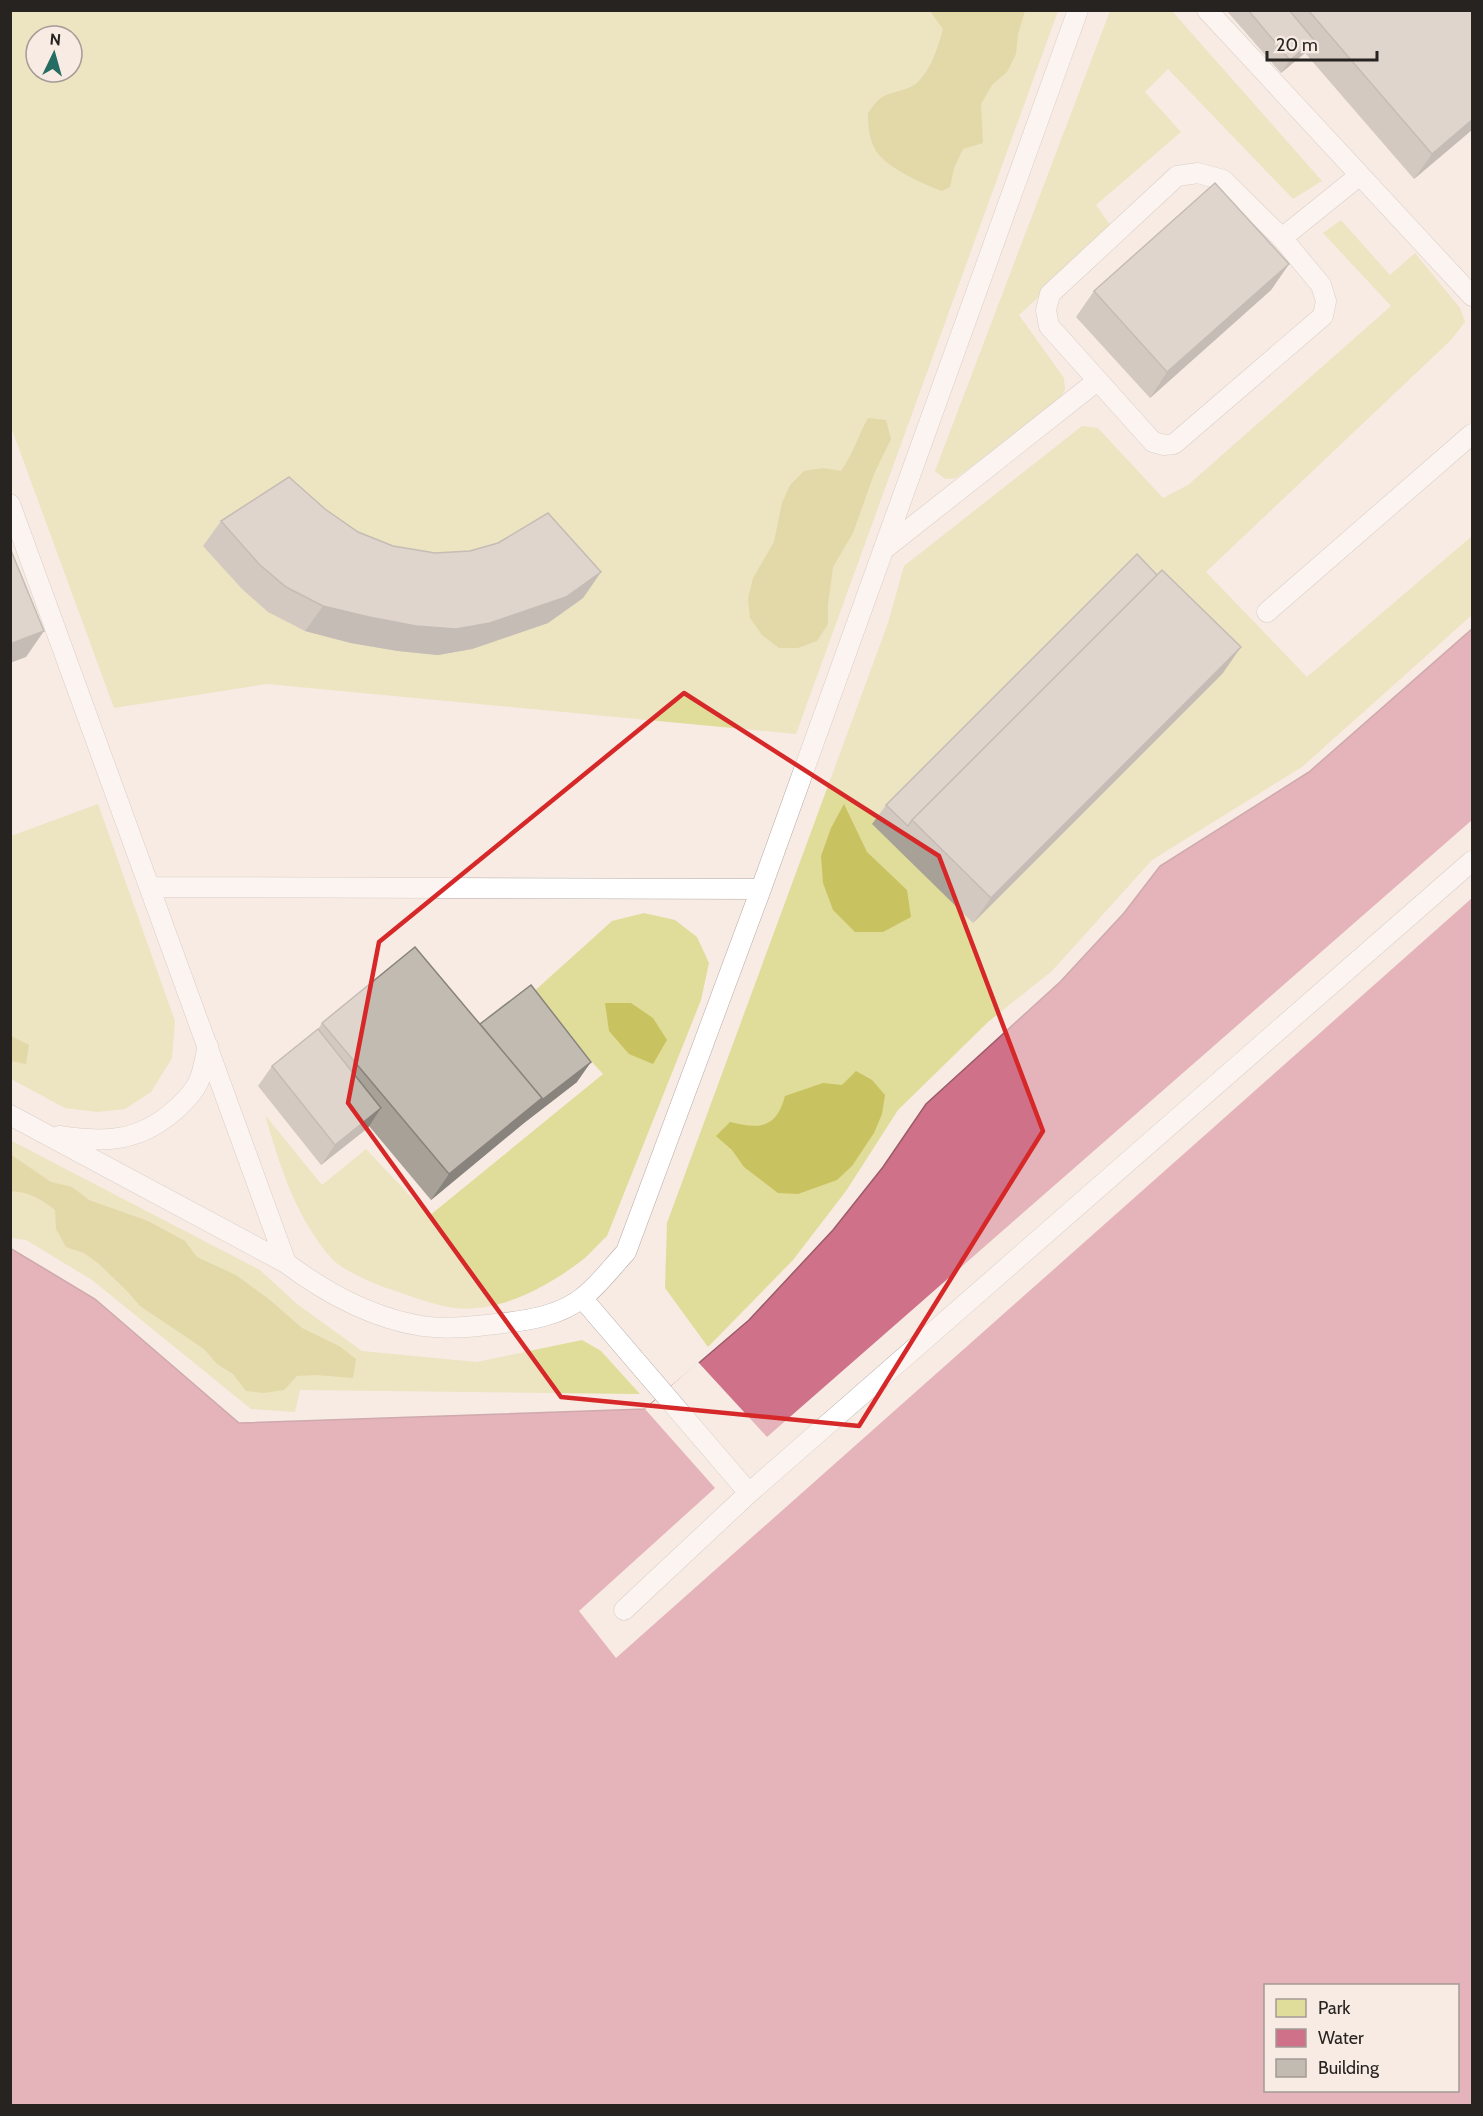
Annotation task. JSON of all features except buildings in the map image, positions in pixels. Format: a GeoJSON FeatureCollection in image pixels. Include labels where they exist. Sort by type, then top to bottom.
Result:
{"type":"FeatureCollection","features":[{"type":"Feature","properties":{"kind":"lane"},"geometry":{"type":"LineString","coordinates":[[10,1115],[286,1263],[316,1285],[369,1312],[423,1326],[472,1326],[526,1320],[558,1312],[582,1298],[626,1252],[761,889],[1078,10]]}},
{"type":"Feature","properties":{"kind":"lane"},"geometry":{"type":"LineString","coordinates":[[1207,10],[1473,296]]}},
{"type":"Feature","properties":{"kind":"lane"},"geometry":{"type":"LineString","coordinates":[[1198,173],[1222,180],[1282,238],[1321,285],[1326,301],[1323,316],[1174,444],[1164,445],[1153,442],[1097,381],[1049,326],[1046,310],[1050,294],[1177,176],[1198,173]]}},
{"type":"Feature","properties":{"kind":"lane"},"geometry":{"type":"LineString","coordinates":[[1282,238],[1360,175]]}},
{"type":"Feature","properties":{"kind":"lane"},"geometry":{"type":"LineString","coordinates":[[883,550],[1097,381]]}},
{"type":"Feature","properties":{"kind":"lane"},"geometry":{"type":"LineString","coordinates":[[1267,612],[1473,435]]}},
{"type":"Feature","properties":{"kind":"lane"},"geometry":{"type":"LineString","coordinates":[[10,504],[286,1263]]}},
{"type":"Feature","properties":{"kind":"lane"},"geometry":{"type":"LineString","coordinates":[[624,1610],[749,1494],[1473,861]]}},
{"type":"Feature","properties":{"kind":"lane"},"geometry":{"type":"LineString","coordinates":[[150,887],[761,889]]}},
{"type":"Feature","properties":{"kind":"lane"},"geometry":{"type":"LineString","coordinates":[[47,1135],[111,1140],[137,1135],[162,1122],[185,1101],[200,1080],[207,1046]]}},
{"type":"Feature","properties":{"kind":"lane"},"geometry":{"type":"LineString","coordinates":[[582,1298],[749,1494]]}},
{"type":"Feature","properties":{"kind":"highlighted area"},"geometry":{"type":"Polygon","coordinates":[[[684,693],[939,856],[1043,1131],[859,1426],[561,1397],[348,1103],[379,942],[684,693]]]}},
{"type":"Feature","properties":{"kind":"green space"},"geometry":{"type":"Polygon","coordinates":[[[11,11],[1058,11],[796,734],[267,684],[114,708],[11,427],[11,11]]]}},
{"type":"Feature","properties":{"kind":"green space"},"geometry":{"type":"Polygon","coordinates":[[[1110,11],[1172,11],[1322,181],[1293,199],[1168,69],[1145,92],[1181,132],[1096,205],[1113,229],[1019,315],[1064,378],[1065,390],[1058,401],[956,478],[945,479],[935,471],[1110,11]]]}},
{"type":"Feature","properties":{"kind":"green space"},"geometry":{"type":"Polygon","coordinates":[[[1341,220],[1390,275],[1415,253],[1460,308],[1465,322],[1451,340],[1206,572],[1307,677],[1472,536],[1472,615],[1302,767],[1152,860],[1052,971],[988,1022],[898,1110],[846,1191],[793,1260],[708,1347],[665,1288],[667,1223],[888,623],[904,566],[1082,426],[1098,428],[1163,498],[1188,485],[1391,306],[1323,233],[1341,220]]]}},
{"type":"Feature","properties":{"kind":"green space"},"geometry":{"type":"Polygon","coordinates":[[[98,804],[175,1021],[172,1058],[151,1092],[125,1109],[97,1112],[65,1108],[11,1079],[11,836],[98,804]]]}},
{"type":"Feature","properties":{"kind":"green space"},"geometry":{"type":"Polygon","coordinates":[[[644,913],[675,920],[697,937],[709,963],[701,1000],[607,1236],[581,1261],[550,1282],[504,1303],[471,1309],[439,1305],[386,1288],[352,1273],[332,1259],[319,1243],[299,1209],[283,1173],[265,1115],[322,1185],[366,1149],[429,1216],[603,1074],[530,995],[612,921],[644,913]]]}},
{"type":"Feature","properties":{"kind":"green space"},"geometry":{"type":"Polygon","coordinates":[[[10,1140],[260,1270],[297,1304],[362,1351],[477,1362],[582,1340],[601,1351],[640,1394],[300,1390],[295,1412],[251,1409],[92,1280],[26,1240],[11,1238],[10,1140]]]}},
{"type":"Feature","properties":{"kind":"shaded area"},"geometry":{"type":"Polygon","coordinates":[[[930,11],[1025,11],[1018,34],[1016,54],[1007,72],[992,85],[981,104],[983,143],[963,149],[954,168],[950,187],[942,191],[906,175],[881,157],[872,142],[868,123],[868,113],[879,99],[915,84],[928,70],[943,29],[930,11]]]}},
{"type":"Feature","properties":{"kind":"shaded area"},"geometry":{"type":"Polygon","coordinates":[[[868,418],[886,420],[891,439],[874,474],[853,533],[833,567],[828,624],[817,641],[798,648],[779,648],[762,635],[750,618],[748,598],[753,578],[774,542],[782,503],[790,485],[804,471],[823,468],[841,471],[868,418]]]}},
{"type":"Feature","properties":{"kind":"shaded area"},"geometry":{"type":"Polygon","coordinates":[[[844,804],[867,852],[907,890],[911,917],[883,932],[855,932],[833,910],[823,883],[821,856],[831,828],[844,804]]]}},
{"type":"Feature","properties":{"kind":"shaded area"},"geometry":{"type":"Polygon","coordinates":[[[605,1003],[631,1003],[653,1018],[667,1040],[653,1064],[629,1054],[609,1031],[605,1003]]]}},
{"type":"Feature","properties":{"kind":"shaded area"},"geometry":{"type":"Polygon","coordinates":[[[11,1036],[29,1045],[26,1064],[11,1061],[11,1036]]]}},
{"type":"Feature","properties":{"kind":"shaded area"},"geometry":{"type":"Polygon","coordinates":[[[856,1071],[872,1080],[885,1095],[882,1114],[874,1133],[852,1166],[837,1180],[798,1194],[778,1193],[744,1167],[732,1150],[716,1136],[730,1122],[758,1126],[772,1121],[785,1096],[823,1083],[842,1085],[856,1071]]]}},
{"type":"Feature","properties":{"kind":"shaded area"},"geometry":{"type":"Polygon","coordinates":[[[10,1154],[51,1182],[72,1187],[89,1200],[148,1221],[185,1241],[197,1257],[236,1275],[302,1328],[339,1346],[356,1359],[353,1378],[297,1376],[284,1390],[264,1393],[246,1391],[233,1374],[217,1364],[204,1349],[140,1306],[99,1264],[84,1253],[66,1247],[56,1229],[55,1210],[34,1197],[11,1191],[10,1154]]]}},
{"type":"Feature","properties":{"kind":"water"},"geometry":{"type":"Polygon","coordinates":[[[1472,629],[1472,2105],[11,2105],[10,1248],[95,1299],[239,1423],[645,1409],[749,1320],[833,1230],[883,1167],[926,1104],[1060,982],[1124,913],[1160,866],[1309,772],[1472,629]]]}},
{"type":"Feature","properties":{"kind":"pier"},"geometry":{"type":"Polygon","coordinates":[[[1472,820],[1472,898],[616,1658],[579,1611],[715,1488],[645,1409],[698,1362],[767,1437],[1472,820]]]}}]}
